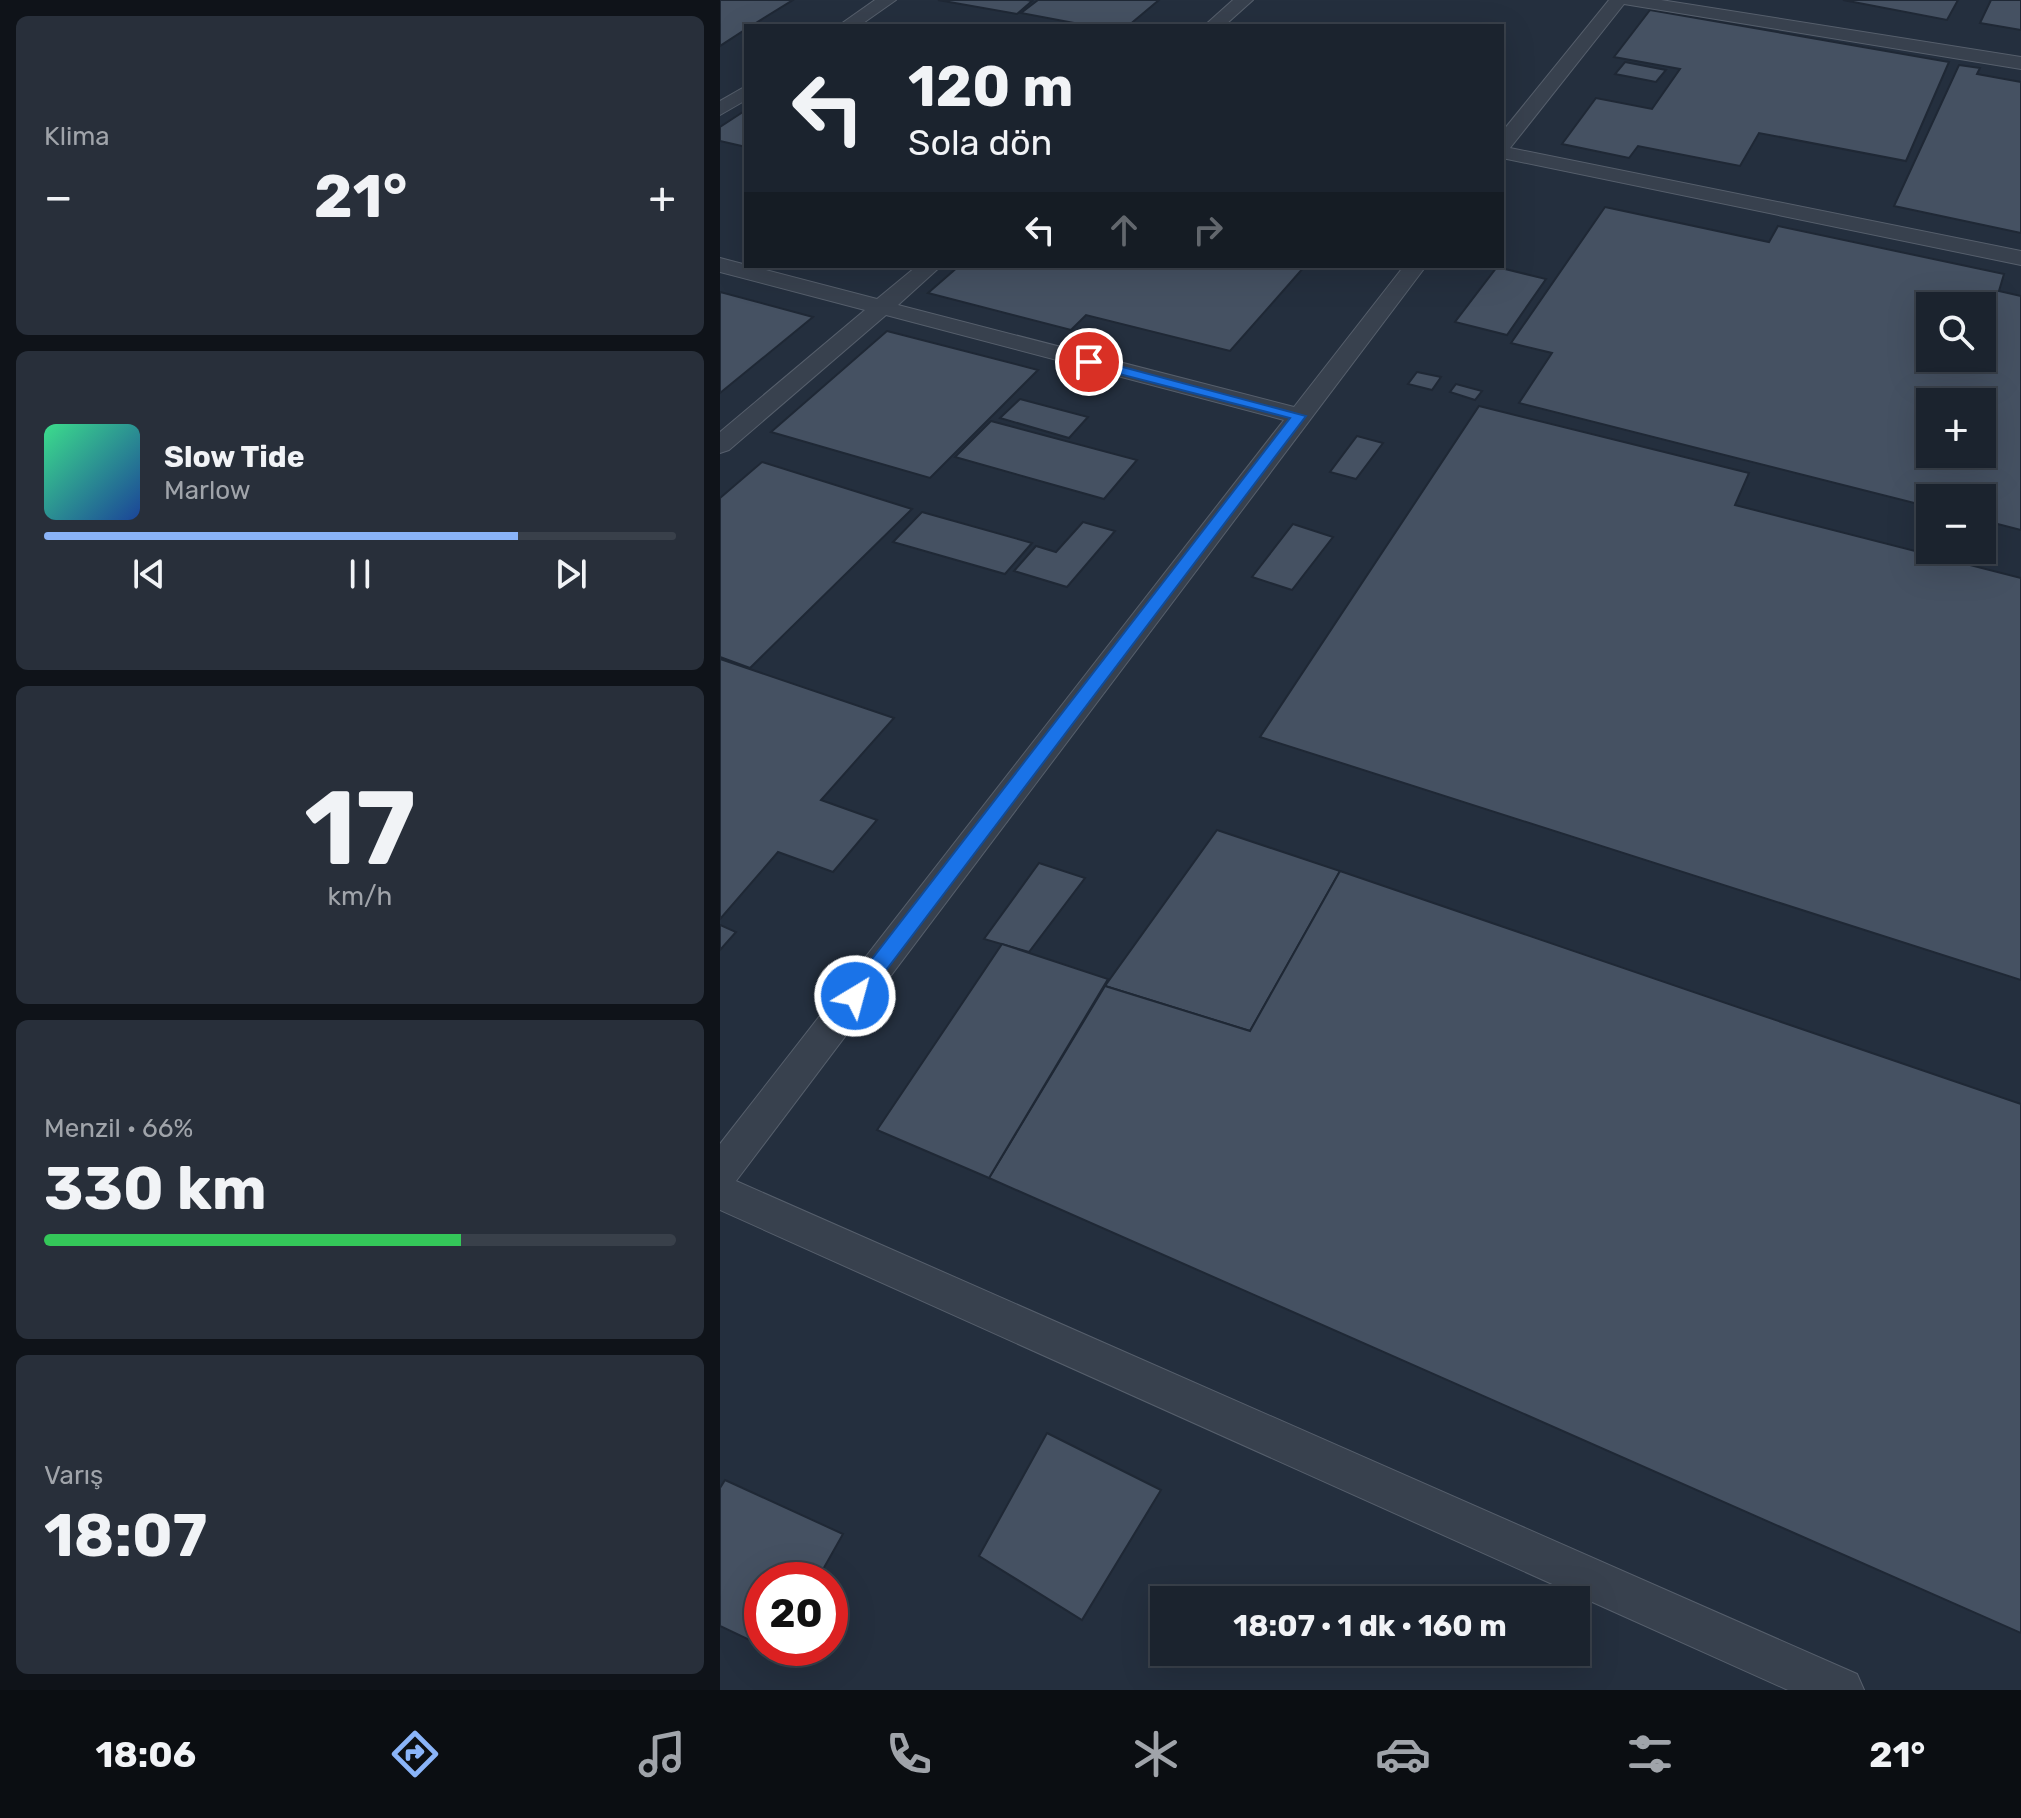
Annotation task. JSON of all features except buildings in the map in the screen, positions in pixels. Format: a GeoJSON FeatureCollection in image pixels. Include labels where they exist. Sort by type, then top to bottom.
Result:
{"type":"FeatureCollection","features":[{"type":"Feature","properties":{"kind":"lane"},"geometry":{"type":"LineString","coordinates":[[850,24],[887,0]]}},
{"type":"Feature","properties":{"kind":"lane"},"geometry":{"type":"LineString","coordinates":[[1215,24],[1244,0]]}},
{"type":"Feature","properties":{"kind":"lane"},"geometry":{"type":"LineString","coordinates":[[1504,142],[1618,0]]}},
{"type":"Feature","properties":{"kind":"lane"},"geometry":{"type":"LineString","coordinates":[[1628,0],[2021,63]]}},
{"type":"Feature","properties":{"kind":"lane"},"geometry":{"type":"LineString","coordinates":[[720,109],[744,93]]}},
{"type":"Feature","properties":{"kind":"lane"},"geometry":{"type":"LineString","coordinates":[[1504,152],[2021,258]]}},
{"type":"Feature","properties":{"kind":"lane"},"geometry":{"type":"LineString","coordinates":[[720,265],[879,309],[1299,416]]}},
{"type":"Feature","properties":{"kind":"lane"},"geometry":{"type":"LineString","coordinates":[[720,445],[928,268]]}},
{"type":"Feature","properties":{"kind":"lane"},"geometry":{"type":"LineString","coordinates":[[720,1173],[1413,268]]}},
{"type":"Feature","properties":{"kind":"lane"},"geometry":{"type":"LineString","coordinates":[[720,1192],[1841,1690]]}},
{"type":"Feature","properties":{"kind":"route"},"geometry":{"type":"LineString","coordinates":[[855,996],[1299,416],[1089,362]]}}]}
